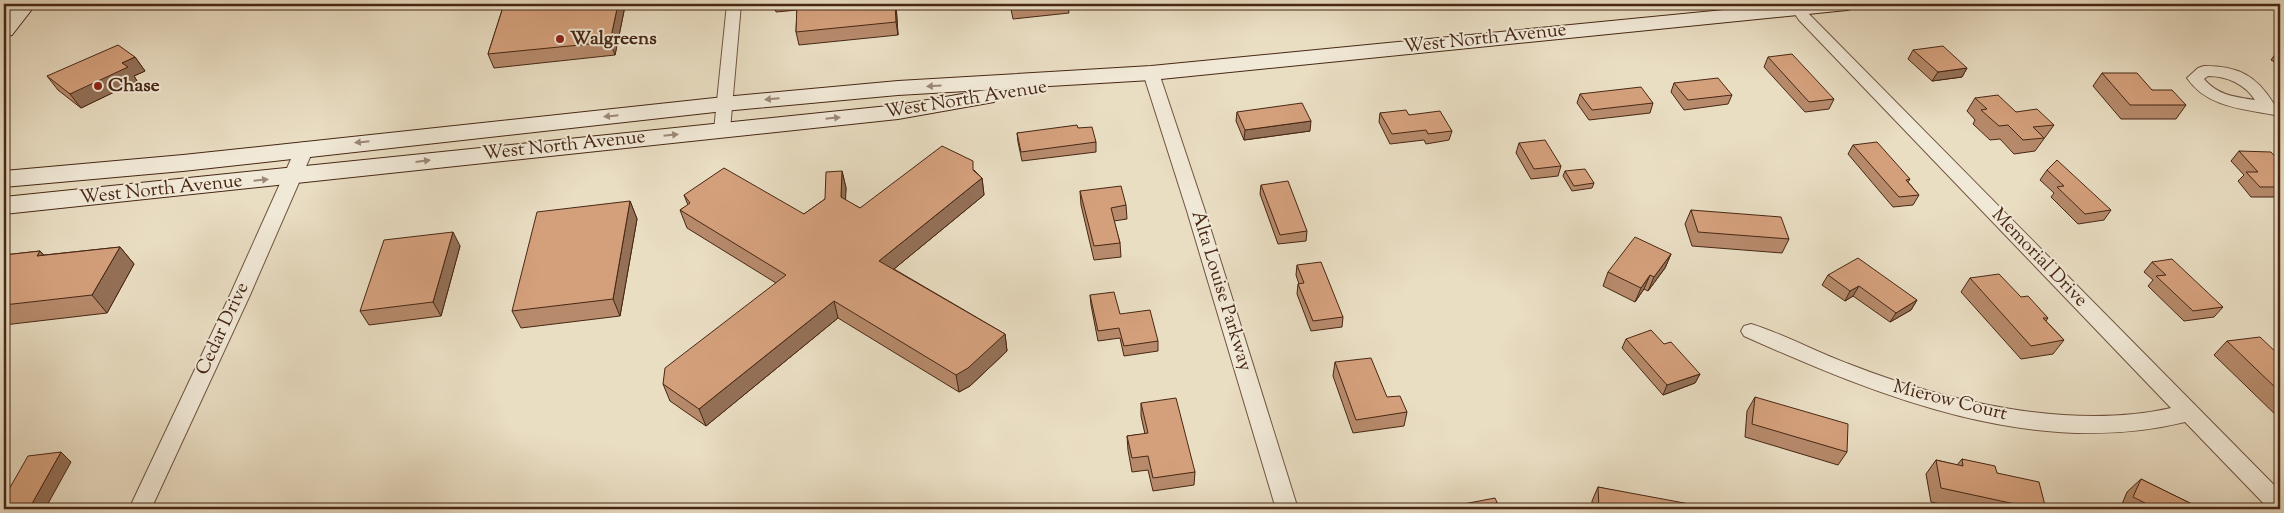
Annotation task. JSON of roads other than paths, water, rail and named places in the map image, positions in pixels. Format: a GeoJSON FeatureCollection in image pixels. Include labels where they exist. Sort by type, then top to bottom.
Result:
{"type":"FeatureCollection","features":[{"type":"Feature","properties":{"kind":"main road"},"geometry":{"type":"LineString","coordinates":[[4,30],[26,4]]}},
{"type":"Feature","properties":{"kind":"main road","name":"West North Avenue"},"geometry":{"type":"LineString","coordinates":[[4,206],[898,112],[1123,76],[1797,6],[1847,4]]}},
{"type":"Feature","properties":{"kind":"main road","name":"West North Avenue"},"geometry":{"type":"LineString","coordinates":[[4,179],[183,163],[305,148],[724,104],[898,88],[1123,76]]}},
{"type":"Feature","properties":{"kind":"main road"},"geometry":{"type":"LineString","coordinates":[[4,192],[73,183],[183,163]]}},
{"type":"Feature","properties":{"kind":"street"},"geometry":{"type":"LineString","coordinates":[[722,130],[734,4]]}},
{"type":"Feature","properties":{"kind":"street","name":"Memorial Drive"},"geometry":{"type":"LineString","coordinates":[[1797,6],[1873,89],[2280,506]]}},
{"type":"Feature","properties":{"kind":"street","name":"Alta Louise Parkway"},"geometry":{"type":"LineString","coordinates":[[1151,73],[1196,211],[1288,509]]}},
{"type":"Feature","properties":{"kind":"street","name":"Cedar Drive"},"geometry":{"type":"LineString","coordinates":[[140,509],[240,295],[305,148]]}},
{"type":"Feature","properties":{"kind":"street","name":"Mierow Court"},"geometry":{"type":"LineString","coordinates":[[1751,330],[1857,376],[1908,393],[1984,413],[2096,423],[2150,421],[2190,412]]}},
{"type":"Feature","properties":{"kind":"place","name":"Walgreens"},"geometry":{"type":"Point","coordinates":[560,39]}},
{"type":"Feature","properties":{"kind":"place","name":"Chase"},"geometry":{"type":"Point","coordinates":[98,86]}}]}
